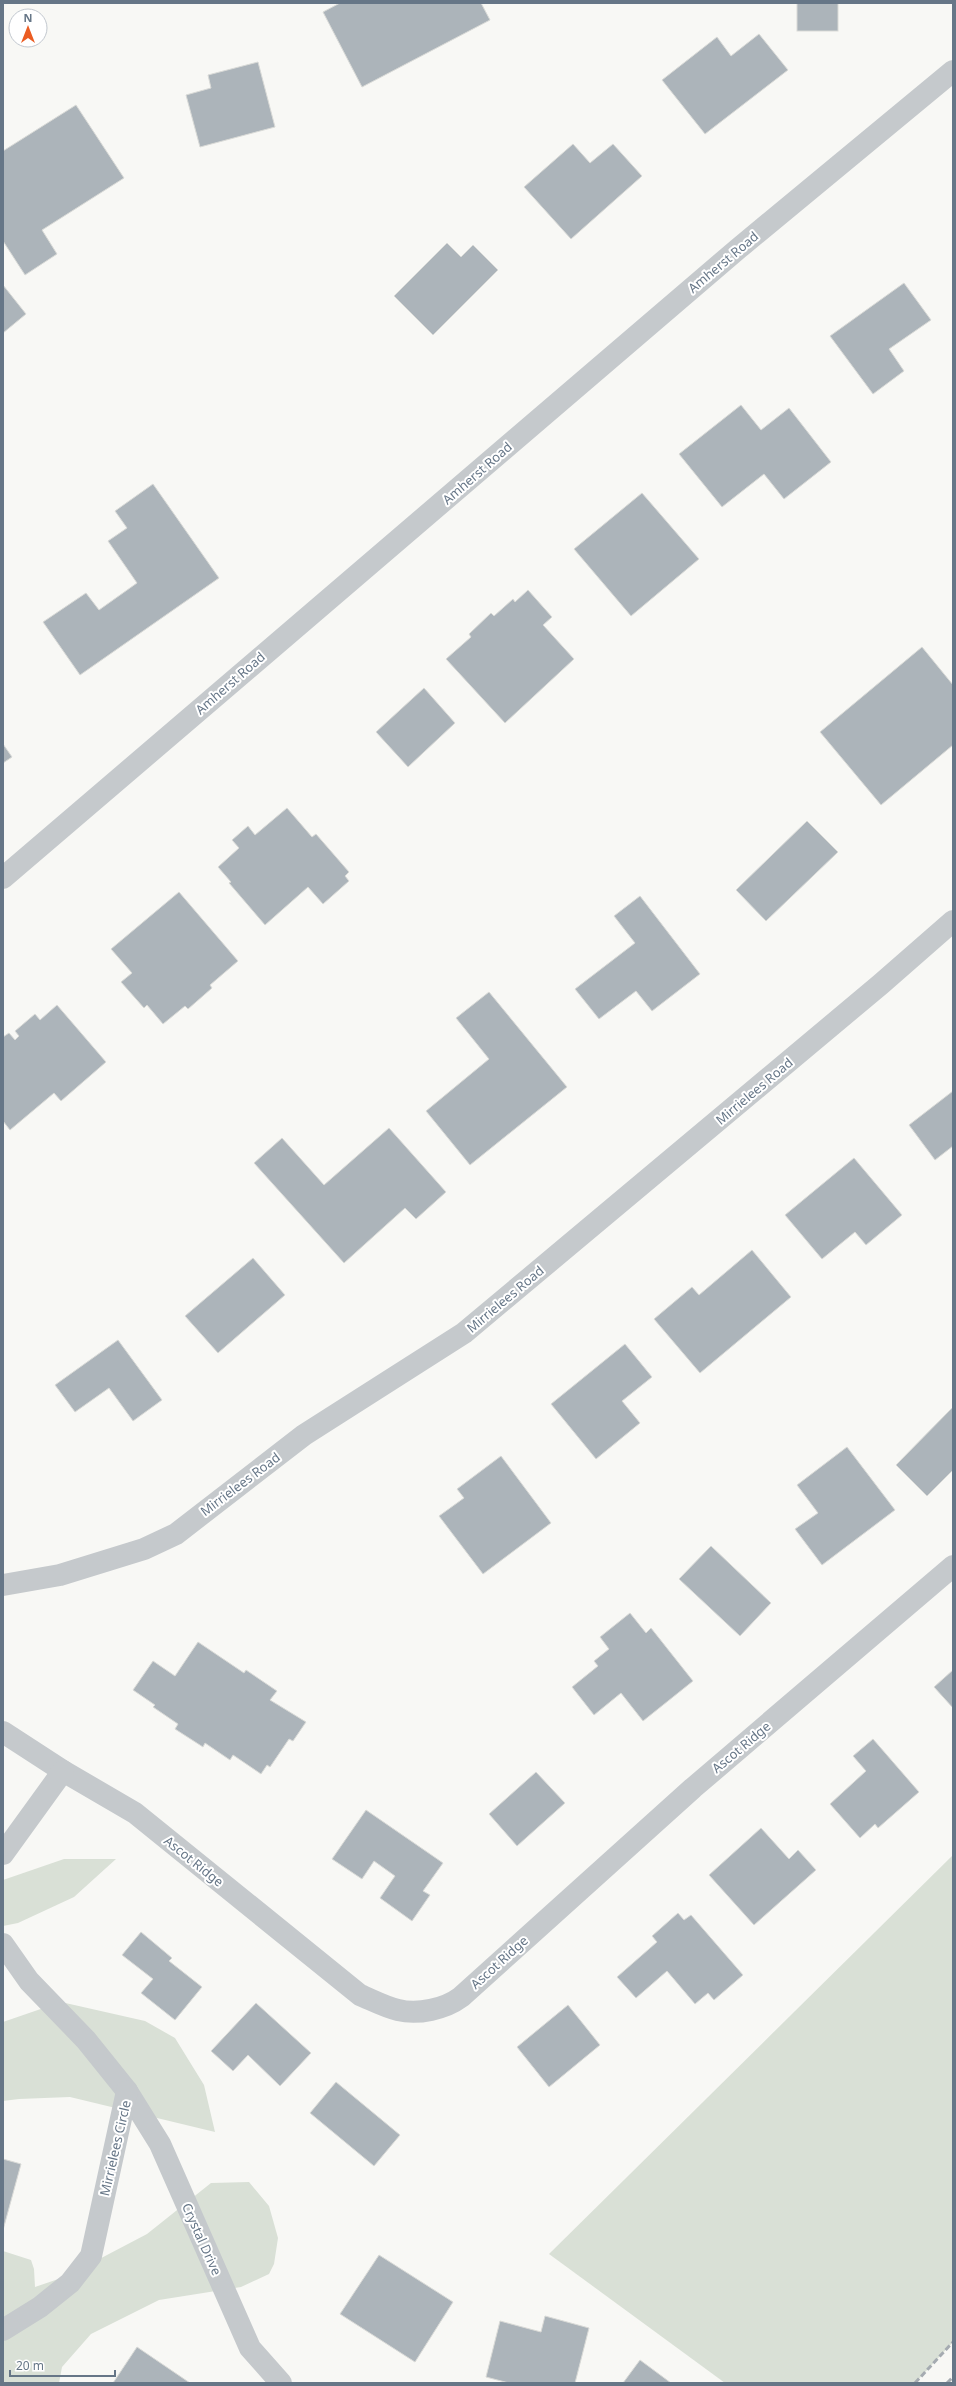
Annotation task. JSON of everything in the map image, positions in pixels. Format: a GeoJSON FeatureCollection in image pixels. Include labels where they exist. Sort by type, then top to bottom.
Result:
{"type":"FeatureCollection","features":[{"type":"Feature","properties":{"kind":"street","name":"Amherst Road"},"geometry":{"type":"LineString","coordinates":[[3,878],[739,248],[953,71]]}},
{"type":"Feature","properties":{"kind":"street","name":"Mirrielees Road"},"geometry":{"type":"LineString","coordinates":[[3,1585],[60,1575],[144,1549],[176,1534],[304,1435],[464,1333],[869,994],[953,921]]}},
{"type":"Feature","properties":{"kind":"street","name":"Ascot Ridge"},"geometry":{"type":"LineString","coordinates":[[3,1732],[63,1771],[135,1813],[360,1995],[398,2011],[425,2011],[453,2002],[461,1997],[693,1788],[953,1566]]}},
{"type":"Feature","properties":{"kind":"street"},"geometry":{"type":"LineString","coordinates":[[3,1854],[63,1771]]}},
{"type":"Feature","properties":{"kind":"street","name":"Mirrielees Circle"},"geometry":{"type":"LineString","coordinates":[[3,1944],[29,1981],[86,2040],[127,2091],[90,2256],[70,2283],[40,2307],[3,2330]]}},
{"type":"Feature","properties":{"kind":"street","name":"Crystal Drive"},"geometry":{"type":"LineString","coordinates":[[127,2091],[160,2144],[250,2348],[281,2383]]}},
{"type":"Feature","properties":{"kind":"shaded area"},"geometry":{"type":"Polygon","coordinates":[[[953,1855],[953,2342],[915,2383],[725,2383],[549,2254],[953,1855]]]}},
{"type":"Feature","properties":{"kind":"shaded area"},"geometry":{"type":"Polygon","coordinates":[[[64,1859],[116,1859],[74,1897],[18,1923],[3,1926],[3,1880],[64,1859]]]}},
{"type":"Feature","properties":{"kind":"shaded area"},"geometry":{"type":"Polygon","coordinates":[[[61,2002],[145,2021],[175,2038],[204,2085],[215,2132],[70,2097],[3,2101],[3,2022],[61,2002]]]}},
{"type":"Feature","properties":{"kind":"shaded area"},"geometry":{"type":"Polygon","coordinates":[[[249,2182],[269,2206],[278,2238],[274,2264],[269,2274],[241,2287],[159,2300],[91,2334],[62,2367],[59,2383],[3,2383],[3,2251],[31,2260],[34,2269],[35,2287],[67,2276],[147,2234],[211,2183],[249,2182]]]}},
{"type":"Feature","properties":{"kind":"building"},"geometry":{"type":"Polygon","coordinates":[[[340,3],[481,3],[490,20],[362,87],[323,12],[340,3]]]}},
{"type":"Feature","properties":{"kind":"building"},"geometry":{"type":"Polygon","coordinates":[[[797,3],[838,3],[838,31],[797,31],[797,3]]]}},
{"type":"Feature","properties":{"kind":"building"},"geometry":{"type":"Polygon","coordinates":[[[759,34],[788,70],[705,134],[662,80],[717,37],[731,56],[759,34]]]}},
{"type":"Feature","properties":{"kind":"building"},"geometry":{"type":"Polygon","coordinates":[[[258,62],[275,127],[200,147],[186,95],[211,88],[208,75],[258,62]]]}},
{"type":"Feature","properties":{"kind":"building"},"geometry":{"type":"Polygon","coordinates":[[[76,105],[124,178],[42,230],[57,254],[25,275],[3,241],[3,151],[76,105]]]}},
{"type":"Feature","properties":{"kind":"building"},"geometry":{"type":"Polygon","coordinates":[[[573,144],[590,163],[613,144],[642,176],[571,239],[524,187],[573,144]]]}},
{"type":"Feature","properties":{"kind":"building"},"geometry":{"type":"Polygon","coordinates":[[[447,243],[461,257],[473,245],[498,270],[433,335],[394,296],[447,243]]]}},
{"type":"Feature","properties":{"kind":"building"},"geometry":{"type":"Polygon","coordinates":[[[904,283],[931,320],[889,349],[904,371],[873,394],[830,336],[904,283]]]}},
{"type":"Feature","properties":{"kind":"building"},"geometry":{"type":"Polygon","coordinates":[[[3,285],[26,314],[3,333],[3,285]]]}},
{"type":"Feature","properties":{"kind":"building"},"geometry":{"type":"Polygon","coordinates":[[[741,405],[761,430],[789,408],[831,462],[784,499],[764,474],[722,507],[679,454],[741,405]]]}},
{"type":"Feature","properties":{"kind":"building"},"geometry":{"type":"Polygon","coordinates":[[[153,484],[219,578],[80,675],[43,622],[86,593],[99,610],[137,583],[108,541],[127,528],[115,511],[153,484]]]}},
{"type":"Feature","properties":{"kind":"building"},"geometry":{"type":"Polygon","coordinates":[[[642,493],[699,559],[631,616],[574,549],[642,493]]]}},
{"type":"Feature","properties":{"kind":"building"},"geometry":{"type":"Polygon","coordinates":[[[528,590],[552,617],[543,625],[574,659],[505,723],[446,659],[471,637],[469,634],[491,613],[494,616],[513,599],[515,602],[528,590]]]}},
{"type":"Feature","properties":{"kind":"building"},"geometry":{"type":"Polygon","coordinates":[[[922,647],[953,685],[953,745],[881,805],[820,732],[922,647]]]}},
{"type":"Feature","properties":{"kind":"building"},"geometry":{"type":"Polygon","coordinates":[[[424,688],[455,723],[408,767],[376,732],[424,688]]]}},
{"type":"Feature","properties":{"kind":"building"},"geometry":{"type":"Polygon","coordinates":[[[3,744],[12,757],[3,763],[3,744]]]}},
{"type":"Feature","properties":{"kind":"building"},"geometry":{"type":"Polygon","coordinates":[[[287,808],[312,837],[316,834],[349,872],[345,876],[349,881],[323,904],[308,887],[265,925],[229,883],[231,882],[218,867],[239,848],[232,840],[248,826],[255,835],[287,808]]]}},
{"type":"Feature","properties":{"kind":"building"},"geometry":{"type":"Polygon","coordinates":[[[807,821],[838,852],[766,921],[736,890],[807,821]]]}},
{"type":"Feature","properties":{"kind":"building"},"geometry":{"type":"Polygon","coordinates":[[[179,892],[238,961],[210,985],[212,988],[188,1009],[185,1006],[163,1024],[147,1005],[144,1008],[121,982],[132,973],[111,949],[179,892]]]}},
{"type":"Feature","properties":{"kind":"building"},"geometry":{"type":"Polygon","coordinates":[[[640,896],[700,974],[652,1011],[636,991],[599,1019],[575,989],[635,943],[614,916],[640,896]]]}},
{"type":"Feature","properties":{"kind":"building"},"geometry":{"type":"Polygon","coordinates":[[[489,992],[567,1087],[470,1165],[426,1111],[489,1059],[456,1018],[489,992]]]}},
{"type":"Feature","properties":{"kind":"building"},"geometry":{"type":"Polygon","coordinates":[[[57,1005],[106,1062],[61,1101],[54,1093],[10,1130],[3,1121],[3,1037],[9,1033],[15,1040],[19,1036],[15,1031],[35,1014],[40,1020],[57,1005]]]}},
{"type":"Feature","properties":{"kind":"building"},"geometry":{"type":"Polygon","coordinates":[[[953,1091],[953,1146],[935,1160],[909,1125],[953,1091]]]}},
{"type":"Feature","properties":{"kind":"building"},"geometry":{"type":"Polygon","coordinates":[[[389,1128],[446,1192],[416,1219],[405,1208],[344,1263],[254,1163],[282,1138],[324,1185],[389,1128]]]}},
{"type":"Feature","properties":{"kind":"building"},"geometry":{"type":"Polygon","coordinates":[[[854,1158],[902,1215],[866,1245],[855,1232],[822,1259],[785,1215],[854,1158]]]}},
{"type":"Feature","properties":{"kind":"building"},"geometry":{"type":"Polygon","coordinates":[[[752,1250],[791,1297],[700,1373],[654,1319],[692,1287],[699,1295],[752,1250]]]}},
{"type":"Feature","properties":{"kind":"building"},"geometry":{"type":"Polygon","coordinates":[[[253,1258],[285,1295],[218,1353],[185,1316],[253,1258]]]}},
{"type":"Feature","properties":{"kind":"building"},"geometry":{"type":"Polygon","coordinates":[[[118,1340],[162,1400],[133,1421],[109,1388],[75,1412],[55,1385],[118,1340]]]}},
{"type":"Feature","properties":{"kind":"building"},"geometry":{"type":"Polygon","coordinates":[[[625,1344],[652,1377],[622,1401],[640,1423],[596,1459],[551,1404],[625,1344]]]}},
{"type":"Feature","properties":{"kind":"building"},"geometry":{"type":"Polygon","coordinates":[[[953,1407],[953,1470],[927,1496],[896,1465],[953,1407]]]}},
{"type":"Feature","properties":{"kind":"building"},"geometry":{"type":"Polygon","coordinates":[[[847,1447],[895,1510],[822,1565],[795,1529],[818,1513],[797,1485],[847,1447]]]}},
{"type":"Feature","properties":{"kind":"building"},"geometry":{"type":"Polygon","coordinates":[[[501,1456],[551,1523],[483,1574],[439,1516],[464,1498],[457,1489],[501,1456]]]}},
{"type":"Feature","properties":{"kind":"building"},"geometry":{"type":"Polygon","coordinates":[[[711,1546],[771,1603],[740,1636],[679,1579],[711,1546]]]}},
{"type":"Feature","properties":{"kind":"building"},"geometry":{"type":"Polygon","coordinates":[[[630,1613],[646,1633],[651,1628],[693,1681],[643,1721],[621,1693],[594,1715],[572,1687],[598,1666],[594,1661],[609,1649],[600,1637],[630,1613]]]}},
{"type":"Feature","properties":{"kind":"building"},"geometry":{"type":"Polygon","coordinates":[[[198,1642],[244,1673],[246,1670],[277,1691],[270,1700],[306,1722],[293,1741],[289,1739],[270,1767],[267,1765],[261,1774],[233,1755],[230,1760],[205,1743],[203,1747],[175,1729],[178,1724],[153,1707],[155,1705],[133,1690],[153,1661],[175,1676],[198,1642]]]}},
{"type":"Feature","properties":{"kind":"building"},"geometry":{"type":"Polygon","coordinates":[[[953,1670],[953,1708],[934,1687],[953,1670]]]}},
{"type":"Feature","properties":{"kind":"building"},"geometry":{"type":"Polygon","coordinates":[[[873,1739],[919,1792],[878,1828],[875,1824],[860,1838],[830,1804],[866,1771],[853,1756],[873,1739]]]}},
{"type":"Feature","properties":{"kind":"building"},"geometry":{"type":"Polygon","coordinates":[[[536,1772],[565,1803],[517,1846],[489,1814],[536,1772]]]}},
{"type":"Feature","properties":{"kind":"building"},"geometry":{"type":"Polygon","coordinates":[[[366,1810],[443,1863],[423,1891],[430,1895],[412,1921],[380,1898],[395,1876],[374,1861],[362,1879],[332,1859],[366,1810]]]}},
{"type":"Feature","properties":{"kind":"building"},"geometry":{"type":"Polygon","coordinates":[[[761,1828],[789,1859],[798,1850],[816,1870],[754,1925],[709,1875],[761,1828]]]}},
{"type":"Feature","properties":{"kind":"building"},"geometry":{"type":"Polygon","coordinates":[[[678,1913],[684,1920],[691,1915],[743,1975],[714,2000],[708,1993],[695,2004],[667,1971],[636,1998],[617,1977],[657,1942],[652,1936],[678,1913]]]}},
{"type":"Feature","properties":{"kind":"building"},"geometry":{"type":"Polygon","coordinates":[[[141,1932],[172,1958],[169,1961],[202,1987],[175,2020],[141,1993],[153,1979],[122,1955],[141,1932]]]}},
{"type":"Feature","properties":{"kind":"building"},"geometry":{"type":"Polygon","coordinates":[[[256,2003],[311,2053],[280,2086],[248,2055],[233,2071],[211,2051],[256,2003]]]}},
{"type":"Feature","properties":{"kind":"building"},"geometry":{"type":"Polygon","coordinates":[[[568,2005],[600,2045],[549,2087],[517,2047],[568,2005]]]}},
{"type":"Feature","properties":{"kind":"building"},"geometry":{"type":"Polygon","coordinates":[[[336,2082],[400,2135],[374,2166],[310,2113],[336,2082]]]}},
{"type":"Feature","properties":{"kind":"building"},"geometry":{"type":"Polygon","coordinates":[[[3,2159],[21,2164],[3,2230],[3,2159]]]}},
{"type":"Feature","properties":{"kind":"building"},"geometry":{"type":"Polygon","coordinates":[[[379,2255],[453,2302],[415,2362],[340,2314],[379,2255]]]}},
{"type":"Feature","properties":{"kind":"building"},"geometry":{"type":"Polygon","coordinates":[[[545,2316],[589,2328],[575,2383],[509,2383],[486,2377],[500,2321],[541,2332],[545,2316]]]}},
{"type":"Feature","properties":{"kind":"building"},"geometry":{"type":"Polygon","coordinates":[[[137,2347],[190,2383],[113,2383],[137,2347]]]}},
{"type":"Feature","properties":{"kind":"building"},"geometry":{"type":"Polygon","coordinates":[[[640,2360],[671,2383],[623,2383],[640,2360]]]}},
{"type":"Feature","properties":{"kind":"railway"},"geometry":{"type":"LineString","coordinates":[[915,2383],[953,2342]]}},
{"type":"Feature","properties":{"kind":"railway"},"geometry":{"type":"LineString","coordinates":[[947,2383],[953,2377]]}}]}
